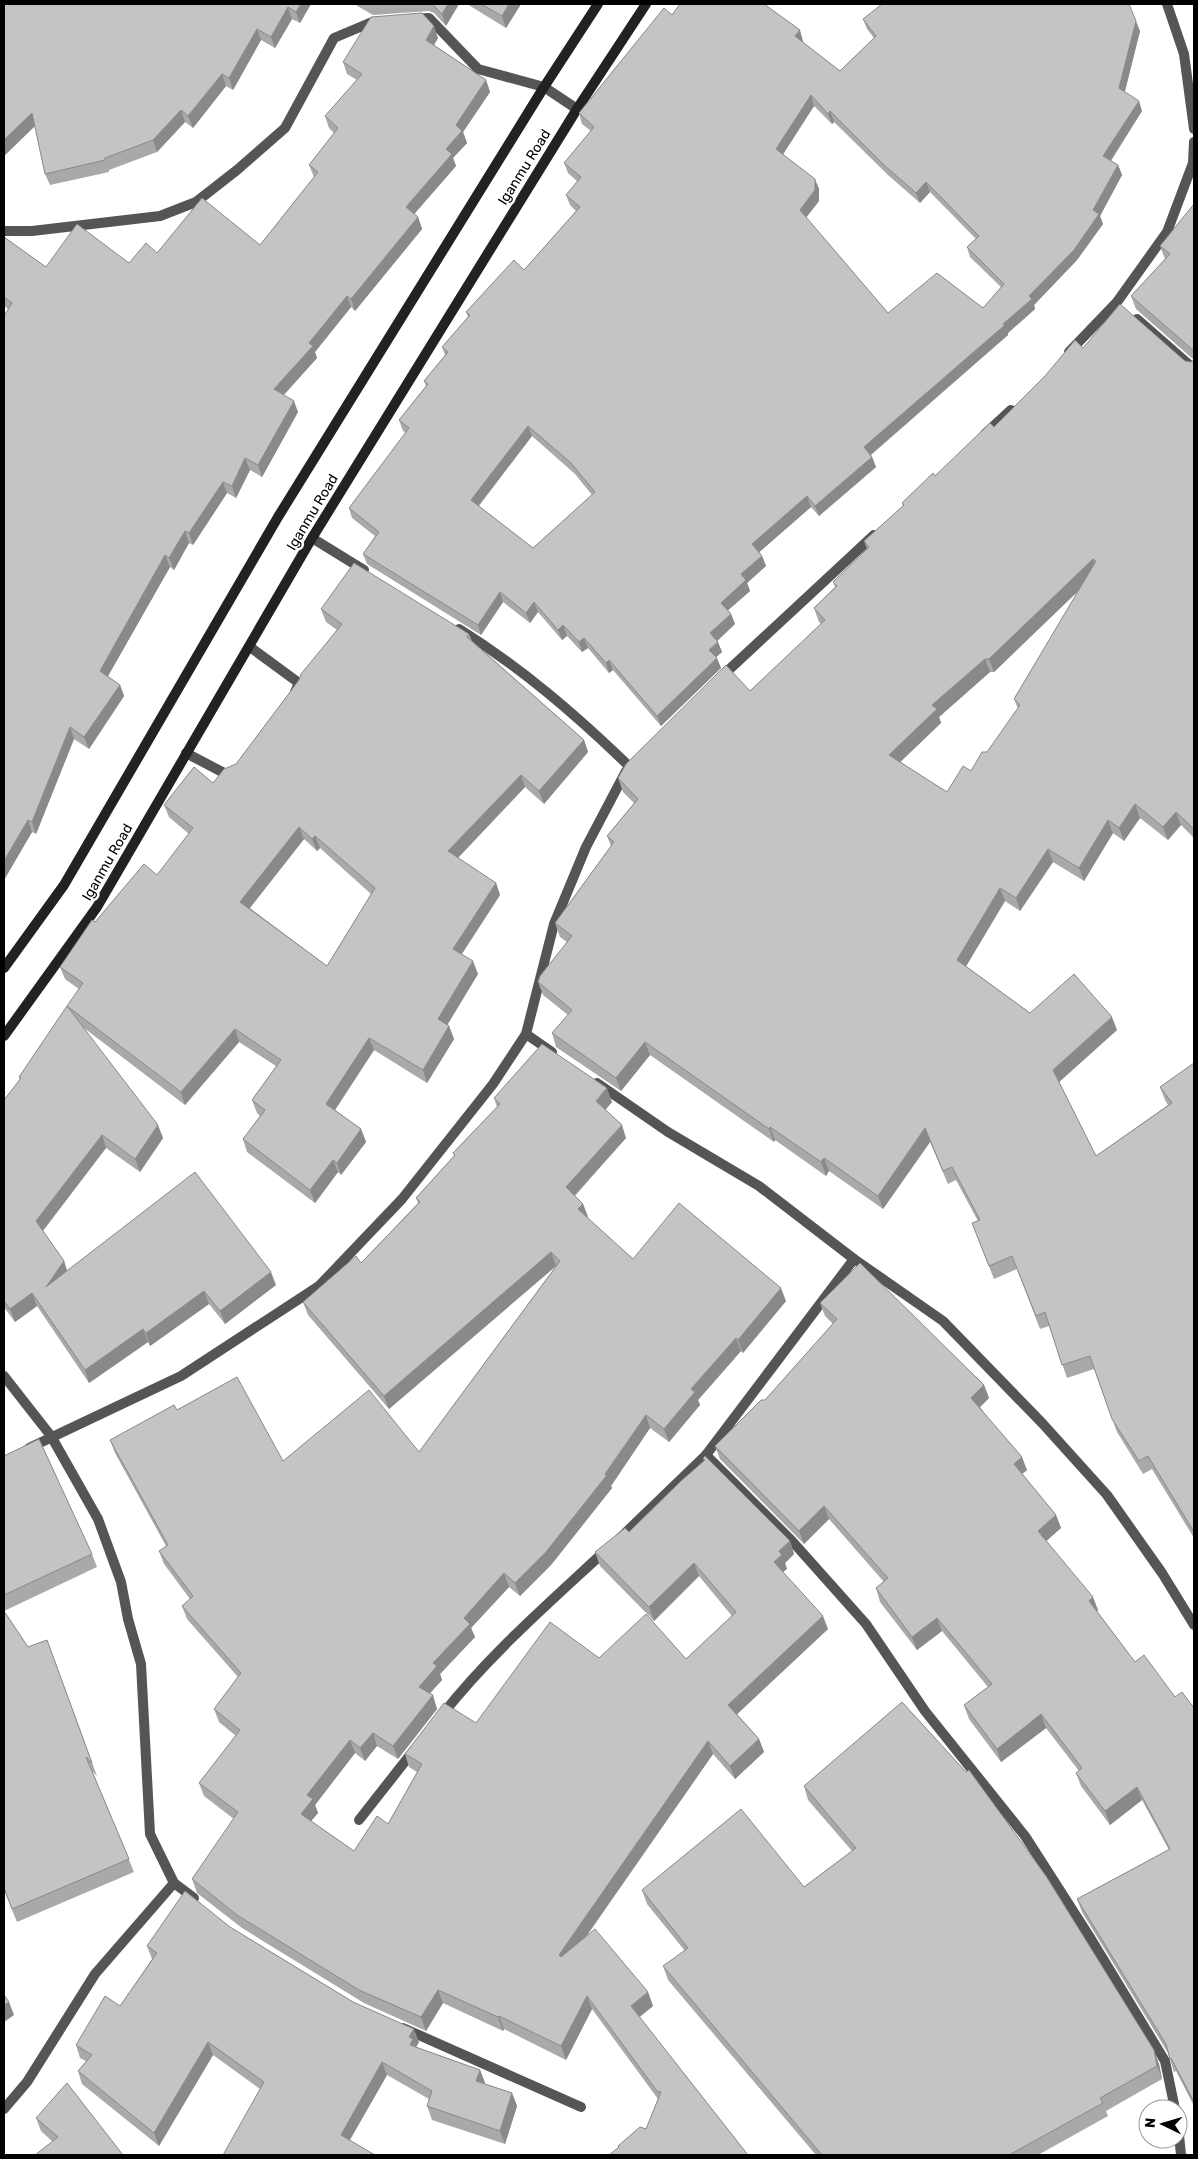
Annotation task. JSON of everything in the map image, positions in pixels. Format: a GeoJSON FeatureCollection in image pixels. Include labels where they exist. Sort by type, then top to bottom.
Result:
{"type":"FeatureCollection","features":[{"type":"Feature","properties":{"kind":"main road","name":"Iganmu Road"},"geometry":{"type":"LineString","coordinates":[[4,968],[64,885],[278,517],[544,87],[598,4]]}},
{"type":"Feature","properties":{"kind":"main road","name":"Iganmu Road"},"geometry":{"type":"LineString","coordinates":[[4,1036],[97,907],[186,752],[250,648],[312,538],[577,109],[646,4]]}},
{"type":"Feature","properties":{"kind":"street"},"geometry":{"type":"LineString","coordinates":[[1167,4],[1184,54],[1194,129]]}},
{"type":"Feature","properties":{"kind":"street"},"geometry":{"type":"LineString","coordinates":[[4,231],[32,231],[160,216],[196,202],[237,170],[285,128],[334,38],[372,22],[429,18],[478,69],[544,87],[577,109]]}},
{"type":"Feature","properties":{"kind":"street"},"geometry":{"type":"LineString","coordinates":[[1061,360],[1124,308],[1167,232],[1193,163],[1194,142]]}},
{"type":"Feature","properties":{"kind":"street"},"geometry":{"type":"LineString","coordinates":[[1124,308],[1194,369]]}},
{"type":"Feature","properties":{"kind":"street"},"geometry":{"type":"LineString","coordinates":[[976,442],[1020,402]]}},
{"type":"Feature","properties":{"kind":"street"},"geometry":{"type":"LineString","coordinates":[[712,686],[882,528]]}},
{"type":"Feature","properties":{"kind":"street"},"geometry":{"type":"LineString","coordinates":[[312,538],[371,574]]}},
{"type":"Feature","properties":{"kind":"street"},"geometry":{"type":"LineString","coordinates":[[20,1453],[52,1436],[181,1376],[319,1286],[402,1199],[493,1084],[526,1034],[554,924],[586,847],[633,763],[491,649],[452,625]]}},
{"type":"Feature","properties":{"kind":"street"},"geometry":{"type":"LineString","coordinates":[[250,648],[299,683],[286,704]]}},
{"type":"Feature","properties":{"kind":"street"},"geometry":{"type":"LineString","coordinates":[[186,752],[228,775],[235,773],[240,766]]}},
{"type":"Feature","properties":{"kind":"street"},"geometry":{"type":"LineString","coordinates":[[526,1034],[558,1056]]}},
{"type":"Feature","properties":{"kind":"street"},"geometry":{"type":"LineString","coordinates":[[589,1077],[668,1132],[759,1186],[854,1259],[943,1321],[1043,1424],[1107,1496],[1162,1574],[1194,1625]]}},
{"type":"Feature","properties":{"kind":"street"},"geometry":{"type":"LineString","coordinates":[[437,1721],[460,1691],[511,1638],[660,1501],[706,1455],[854,1259]]}},
{"type":"Feature","properties":{"kind":"street"},"geometry":{"type":"LineString","coordinates":[[4,1376],[52,1436],[98,1519],[121,1582],[128,1619],[141,1664],[150,1834],[174,1883],[202,1905]]}},
{"type":"Feature","properties":{"kind":"street"},"geometry":{"type":"LineString","coordinates":[[706,1455],[792,1541],[866,1624],[925,1711],[1025,1836],[1091,1939],[1165,2061],[1173,2099]]}},
{"type":"Feature","properties":{"kind":"street"},"geometry":{"type":"LineString","coordinates":[[360,1820],[419,1744]]}},
{"type":"Feature","properties":{"kind":"street"},"geometry":{"type":"LineString","coordinates":[[4,2109],[27,2082],[95,1974],[174,1883]]}},
{"type":"Feature","properties":{"kind":"street"},"geometry":{"type":"LineString","coordinates":[[389,2021],[580,2107]]}},
{"type":"Feature","properties":{"kind":"building"},"geometry":{"type":"Polygon","coordinates":[[[4,4],[301,4],[296,12],[288,7],[271,37],[257,29],[229,78],[222,74],[188,116],[181,110],[153,140],[105,158],[105,160],[45,174],[32,113],[4,140],[4,4]]]}},
{"type":"Feature","properties":{"kind":"building"},"geometry":{"type":"Polygon","coordinates":[[[432,4],[448,4],[442,14],[432,4]]]}},
{"type":"Feature","properties":{"kind":"building"},"geometry":{"type":"Polygon","coordinates":[[[481,4],[509,4],[502,16],[481,4]]]}},
{"type":"Feature","properties":{"kind":"building"},"geometry":{"type":"Polygon","coordinates":[[[680,4],[764,4],[800,30],[795,36],[840,71],[876,36],[863,19],[882,4],[1129,4],[1136,21],[1119,88],[1139,101],[1103,156],[1118,165],[1093,210],[1099,214],[1074,250],[1029,296],[1032,299],[1003,324],[1005,325],[864,447],[872,457],[815,506],[807,496],[752,544],[762,556],[741,574],[746,580],[721,603],[731,614],[710,633],[718,642],[709,650],[717,658],[657,716],[609,660],[606,663],[584,638],[579,642],[563,625],[558,630],[534,602],[526,613],[500,592],[478,625],[363,554],[379,532],[349,508],[409,428],[399,420],[428,384],[424,381],[448,352],[442,347],[470,315],[466,312],[514,260],[524,270],[580,207],[566,195],[581,177],[564,163],[594,127],[579,113],[664,8],[672,15],[680,4]],[[811,95],[776,149],[815,179],[815,190],[800,210],[888,313],[937,273],[983,308],[1004,284],[967,247],[979,236],[926,182],[916,193],[884,165],[830,111],[828,114],[811,95]],[[528,426],[471,500],[533,548],[595,492],[571,463],[528,426]]]}},
{"type":"Feature","properties":{"kind":"building"},"geometry":{"type":"Polygon","coordinates":[[[422,13],[434,26],[426,40],[486,80],[456,125],[462,131],[446,149],[452,154],[406,207],[418,217],[351,299],[347,296],[309,343],[313,346],[274,389],[294,401],[258,465],[245,458],[232,486],[223,482],[189,533],[185,531],[169,558],[165,555],[100,671],[120,685],[84,737],[70,727],[32,822],[28,820],[4,861],[4,316],[12,303],[4,297],[4,237],[46,267],[77,224],[129,263],[146,243],[157,253],[202,198],[260,245],[318,172],[309,165],[338,128],[325,116],[362,74],[343,62],[371,17],[422,13]]]}},
{"type":"Feature","properties":{"kind":"building"},"geometry":{"type":"Polygon","coordinates":[[[1194,204],[1194,351],[1131,296],[1170,254],[1160,246],[1194,204]]]}},
{"type":"Feature","properties":{"kind":"building"},"geometry":{"type":"Polygon","coordinates":[[[1120,304],[1185,361],[1191,362],[1194,360],[1194,829],[1176,812],[1163,827],[1135,804],[1119,828],[1108,820],[1079,868],[1048,849],[1016,898],[1000,888],[957,960],[1030,1013],[1074,974],[1112,1017],[1053,1070],[1096,1156],[1172,1103],[1160,1087],[1194,1063],[1194,1532],[1148,1456],[1139,1461],[1112,1419],[1090,1356],[1062,1365],[1045,1312],[1036,1316],[1012,1256],[989,1266],[972,1223],[980,1220],[952,1167],[943,1171],[925,1128],[878,1196],[824,1158],[821,1162],[770,1127],[769,1129],[645,1042],[616,1078],[552,1033],[572,1010],[538,982],[540,976],[572,936],[555,923],[614,842],[607,836],[638,799],[618,778],[626,764],[726,665],[750,691],[825,620],[814,608],[837,586],[833,582],[869,547],[864,541],[904,505],[902,503],[933,473],[935,476],[990,423],[994,427],[1045,376],[1075,340],[1083,348],[1120,304]],[[1093,559],[989,659],[985,659],[932,705],[937,709],[889,755],[947,792],[963,766],[971,771],[982,752],[987,752],[1020,705],[1014,699],[1096,561],[1093,559]]]}},
{"type":"Feature","properties":{"kind":"building"},"geometry":{"type":"Polygon","coordinates":[[[354,563],[469,634],[467,637],[584,740],[539,791],[521,775],[448,851],[496,883],[453,949],[473,961],[438,1019],[449,1026],[423,1070],[369,1038],[326,1104],[361,1129],[337,1163],[333,1160],[310,1190],[243,1139],[265,1110],[252,1100],[281,1060],[235,1029],[181,1092],[67,1006],[83,983],[60,967],[92,920],[95,922],[144,864],[157,875],[193,828],[164,805],[194,767],[213,783],[224,769],[236,764],[299,680],[301,674],[342,624],[321,609],[354,563]],[[299,827],[240,902],[327,966],[375,888],[315,836],[312,839],[299,827]]]}},
{"type":"Feature","properties":{"kind":"building"},"geometry":{"type":"Polygon","coordinates":[[[67,1006],[158,1125],[135,1159],[102,1135],[36,1221],[64,1261],[46,1287],[195,1172],[271,1272],[220,1311],[204,1291],[146,1333],[143,1329],[85,1370],[32,1293],[10,1309],[4,1301],[4,1100],[21,1078],[19,1077],[67,1006]]]}},
{"type":"Feature","properties":{"kind":"building"},"geometry":{"type":"Polygon","coordinates":[[[542,1044],[607,1088],[596,1101],[622,1125],[566,1187],[583,1204],[578,1209],[633,1259],[679,1203],[781,1288],[738,1340],[736,1338],[691,1389],[695,1392],[664,1429],[646,1415],[605,1474],[607,1475],[546,1552],[515,1583],[504,1573],[464,1618],[470,1624],[433,1663],[437,1666],[419,1687],[433,1695],[393,1746],[373,1733],[360,1748],[350,1740],[307,1795],[313,1799],[301,1814],[354,1851],[377,1816],[388,1824],[422,1764],[405,1754],[444,1703],[476,1723],[550,1622],[599,1658],[646,1614],[686,1659],[736,1612],[694,1563],[649,1607],[595,1552],[625,1528],[629,1532],[705,1460],[703,1458],[705,1456],[790,1541],[779,1551],[782,1555],[774,1562],[823,1616],[728,1705],[759,1739],[730,1766],[708,1741],[559,1955],[561,1957],[595,1929],[648,1992],[631,2006],[748,2155],[609,2155],[640,2127],[646,2129],[661,2092],[657,2091],[587,1996],[561,2046],[499,2016],[438,1990],[421,2017],[359,1990],[237,1915],[192,1879],[238,1812],[199,1783],[240,1730],[214,1709],[241,1673],[182,1606],[193,1596],[159,1551],[168,1545],[110,1440],[174,1405],[177,1410],[237,1377],[283,1461],[369,1390],[419,1452],[560,1261],[551,1252],[384,1396],[303,1302],[356,1256],[361,1263],[420,1202],[416,1198],[455,1155],[453,1153],[500,1104],[494,1098],[542,1044]]]}},
{"type":"Feature","properties":{"kind":"building"},"geometry":{"type":"Polygon","coordinates":[[[860,1263],[984,1385],[971,1398],[1022,1457],[1014,1464],[1056,1515],[1038,1531],[1093,1597],[1089,1601],[1135,1662],[1144,1655],[1175,1697],[1182,1692],[1194,1708],[1194,2102],[1170,2059],[1166,2044],[1077,1899],[1170,1849],[1137,1787],[1105,1811],[1076,1773],[1082,1768],[1041,1714],[997,1749],[964,1705],[992,1684],[937,1618],[912,1637],[876,1588],[888,1578],[824,1506],[799,1531],[715,1446],[761,1400],[765,1400],[837,1319],[820,1303],[860,1263]]]}},
{"type":"Feature","properties":{"kind":"building"},"geometry":{"type":"Polygon","coordinates":[[[39,1439],[92,1554],[4,1595],[4,1456],[39,1439]]]}},
{"type":"Feature","properties":{"kind":"building"},"geometry":{"type":"Polygon","coordinates":[[[4,1611],[28,1647],[47,1640],[92,1763],[86,1757],[129,1859],[12,1909],[4,1888],[4,1611]]]}},
{"type":"Feature","properties":{"kind":"building"},"geometry":{"type":"Polygon","coordinates":[[[902,1702],[966,1772],[969,1770],[1046,1876],[1154,2050],[1157,2066],[1100,2098],[1103,2103],[1009,2155],[822,2155],[663,1966],[688,1948],[642,1890],[741,1809],[804,1887],[856,1848],[804,1786],[902,1702]]]}},
{"type":"Feature","properties":{"kind":"building"},"geometry":{"type":"Polygon","coordinates":[[[185,1891],[230,1927],[353,2002],[414,2029],[409,2037],[413,2039],[410,2045],[480,2070],[476,2081],[512,2093],[500,2131],[427,2106],[432,2091],[382,2062],[341,2135],[375,2155],[223,2155],[264,2082],[208,2042],[154,2133],[78,2071],[92,2055],[76,2045],[105,1996],[120,2006],[157,1953],[147,1946],[185,1891]]]}},
{"type":"Feature","properties":{"kind":"building"},"geometry":{"type":"Polygon","coordinates":[[[4,1995],[9,2002],[4,2005],[4,1995]]]}},
{"type":"Feature","properties":{"kind":"building"},"geometry":{"type":"Polygon","coordinates":[[[67,2083],[123,2155],[35,2155],[58,2137],[36,2118],[67,2083]]]}}]}
